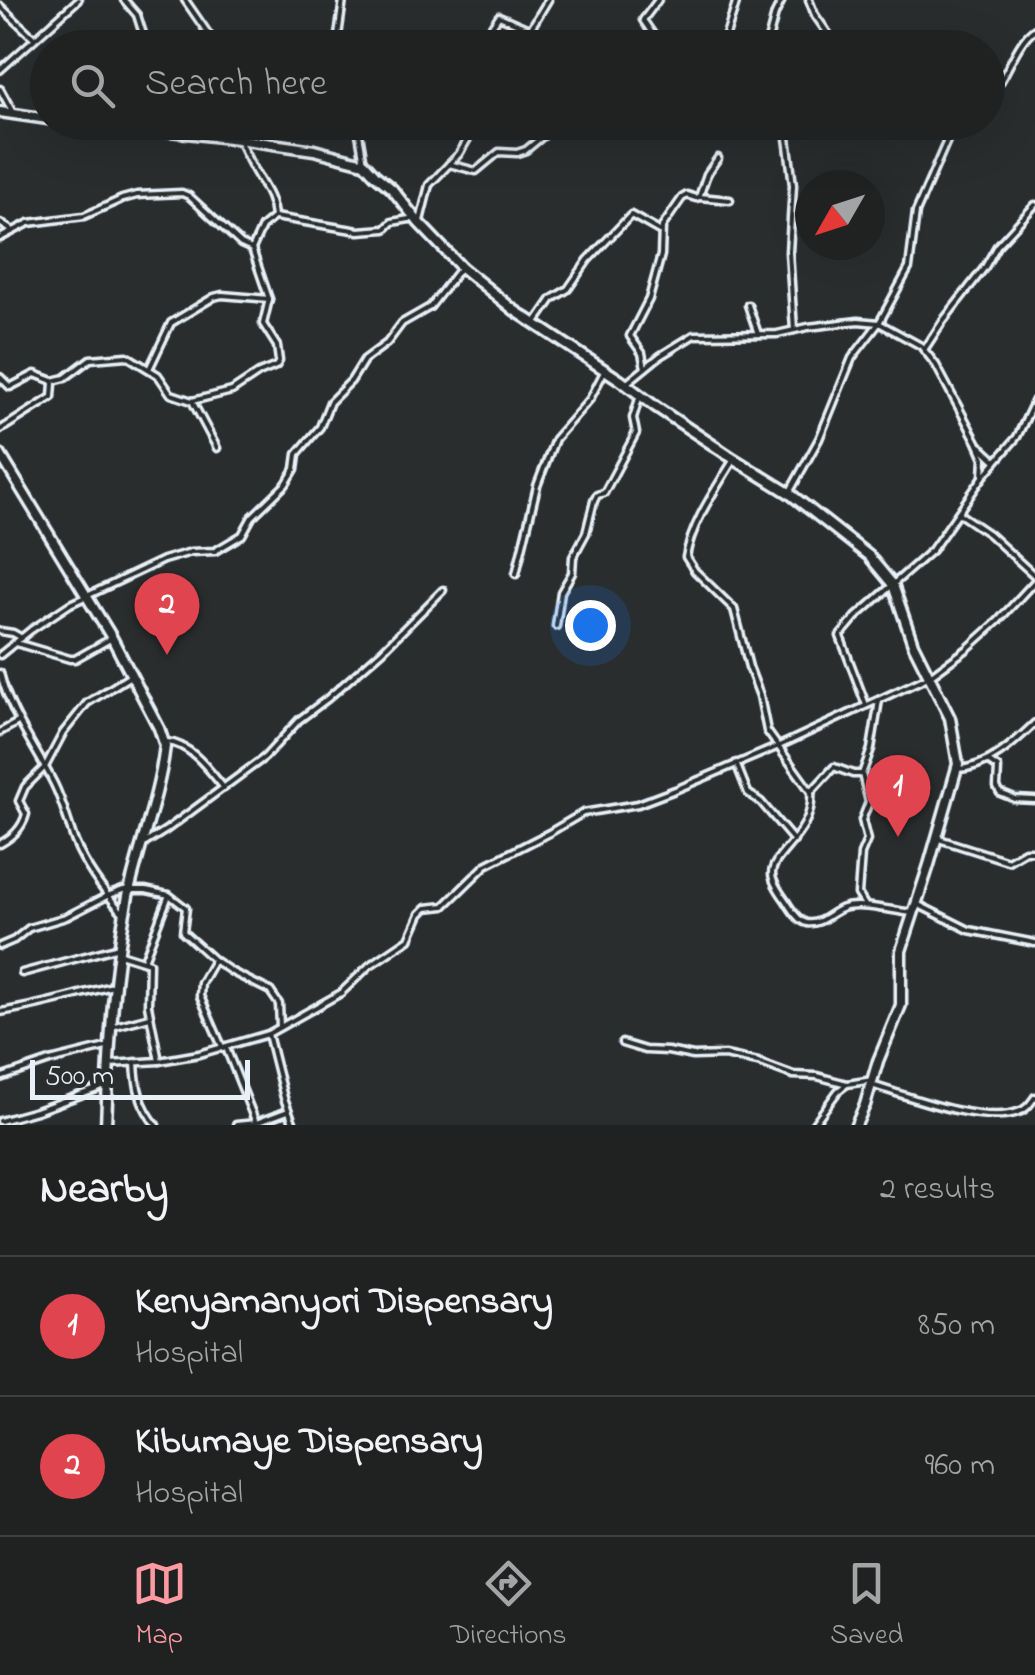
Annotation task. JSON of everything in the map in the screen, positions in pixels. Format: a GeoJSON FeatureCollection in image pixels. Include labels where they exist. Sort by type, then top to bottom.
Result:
{"type":"FeatureCollection","features":[{"type":"Feature","properties":{"kind":"street"},"geometry":{"type":"LineString","coordinates":[[44,30],[78,0]]}},
{"type":"Feature","properties":{"kind":"street"},"geometry":{"type":"LineString","coordinates":[[124,0],[138,15],[142,30]]}},
{"type":"Feature","properties":{"kind":"street"},"geometry":{"type":"LineString","coordinates":[[185,0],[206,30]]}},
{"type":"Feature","properties":{"kind":"street"},"geometry":{"type":"LineString","coordinates":[[339,30],[343,0]]}},
{"type":"Feature","properties":{"kind":"street"},"geometry":{"type":"LineString","coordinates":[[489,30],[499,16],[530,29],[548,0]]}},
{"type":"Feature","properties":{"kind":"street"},"geometry":{"type":"LineString","coordinates":[[650,30],[643,20],[658,0]]}},
{"type":"Feature","properties":{"kind":"street"},"geometry":{"type":"LineString","coordinates":[[728,30],[737,0]]}},
{"type":"Feature","properties":{"kind":"street"},"geometry":{"type":"LineString","coordinates":[[771,30],[782,0]]}},
{"type":"Feature","properties":{"kind":"street"},"geometry":{"type":"LineString","coordinates":[[809,0],[825,30]]}},
{"type":"Feature","properties":{"kind":"street"},"geometry":{"type":"LineString","coordinates":[[0,6],[30,33]]}},
{"type":"Feature","properties":{"kind":"street"},"geometry":{"type":"LineString","coordinates":[[1005,72],[1027,34],[1035,29]]}},
{"type":"Feature","properties":{"kind":"street"},"geometry":{"type":"LineString","coordinates":[[0,70],[30,43]]}},
{"type":"Feature","properties":{"kind":"street"},"geometry":{"type":"LineString","coordinates":[[0,88],[14,115]]}},
{"type":"Feature","properties":{"kind":"street"},"geometry":{"type":"LineString","coordinates":[[0,112],[30,117]]}},
{"type":"Feature","properties":{"kind":"street"},"geometry":{"type":"LineString","coordinates":[[239,140],[267,191],[274,217]]}},
{"type":"Feature","properties":{"kind":"street"},"geometry":{"type":"LineString","coordinates":[[245,140],[314,150],[364,163]]}},
{"type":"Feature","properties":{"kind":"street"},"geometry":{"type":"LineString","coordinates":[[360,140],[364,163],[392,188],[461,266],[534,324],[789,493],[869,556],[893,585],[913,644],[950,718],[958,769],[901,951],[901,1005],[856,1125]]}},
{"type":"Feature","properties":{"kind":"street"},"geometry":{"type":"LineString","coordinates":[[417,220],[429,185],[466,140]]}},
{"type":"Feature","properties":{"kind":"street"},"geometry":{"type":"LineString","coordinates":[[450,164],[476,170],[499,152],[517,153],[538,140]]}},
{"type":"Feature","properties":{"kind":"street"},"geometry":{"type":"LineString","coordinates":[[788,140],[793,184],[788,252],[794,330]]}},
{"type":"Feature","properties":{"kind":"street"},"geometry":{"type":"LineString","coordinates":[[789,493],[819,438],[852,358],[879,323],[910,268],[916,212],[947,140]]}},
{"type":"Feature","properties":{"kind":"street"},"geometry":{"type":"LineString","coordinates":[[699,197],[718,158]]}},
{"type":"Feature","properties":{"kind":"street"},"geometry":{"type":"LineString","coordinates":[[0,238],[37,220],[84,216],[122,199],[182,194],[252,249]]}},
{"type":"Feature","properties":{"kind":"street"},"geometry":{"type":"LineString","coordinates":[[645,368],[642,353],[630,336],[649,298],[661,255],[660,232],[666,219],[687,195],[730,200]]}},
{"type":"Feature","properties":{"kind":"street"},"geometry":{"type":"LineString","coordinates":[[924,350],[997,246],[1035,205]]}},
{"type":"Feature","properties":{"kind":"street"},"geometry":{"type":"LineString","coordinates":[[534,324],[552,299],[568,289],[588,260],[631,215],[660,232]]}},
{"type":"Feature","properties":{"kind":"street"},"geometry":{"type":"LineString","coordinates":[[0,377],[10,387],[34,374],[54,382],[90,359],[126,356],[160,376],[171,394],[192,401],[232,391],[279,364],[277,346],[262,324],[269,298],[252,249],[262,227],[274,217],[359,231],[417,220]]}},
{"type":"Feature","properties":{"kind":"street"},"geometry":{"type":"LineString","coordinates":[[0,223],[11,230]]}},
{"type":"Feature","properties":{"kind":"street"},"geometry":{"type":"LineString","coordinates":[[0,656],[51,616],[86,596],[162,560],[219,550],[242,534],[252,518],[286,484],[297,454],[320,428],[330,402],[351,381],[364,360],[387,342],[402,323],[430,307],[461,266]]}},
{"type":"Feature","properties":{"kind":"street"},"geometry":{"type":"LineString","coordinates":[[150,368],[169,325],[214,297],[222,294],[269,298]]}},
{"type":"Feature","properties":{"kind":"street"},"geometry":{"type":"LineString","coordinates":[[748,304],[758,334]]}},
{"type":"Feature","properties":{"kind":"street"},"geometry":{"type":"LineString","coordinates":[[626,384],[660,356],[694,336],[778,334],[858,321],[879,323],[911,338],[944,379],[984,458],[983,478]]}},
{"type":"Feature","properties":{"kind":"street"},"geometry":{"type":"LineString","coordinates":[[516,574],[526,522],[555,438],[590,398],[605,370]]}},
{"type":"Feature","properties":{"kind":"street"},"geometry":{"type":"LineString","coordinates":[[0,430],[52,397],[54,382]]}},
{"type":"Feature","properties":{"kind":"street"},"geometry":{"type":"LineString","coordinates":[[556,626],[561,592],[586,534],[594,500],[608,487],[636,433],[633,418],[640,395]]}},
{"type":"Feature","properties":{"kind":"street"},"geometry":{"type":"LineString","coordinates":[[866,705],[840,636],[932,550],[983,478],[1018,437],[1035,400]]}},
{"type":"Feature","properties":{"kind":"street"},"geometry":{"type":"LineString","coordinates":[[192,401],[217,448]]}},
{"type":"Feature","properties":{"kind":"street"},"geometry":{"type":"LineString","coordinates":[[977,442],[996,461]]}},
{"type":"Feature","properties":{"kind":"street"},"geometry":{"type":"LineString","coordinates":[[0,454],[112,638],[164,742],[164,756],[118,950],[106,1125]]}},
{"type":"Feature","properties":{"kind":"street"},"geometry":{"type":"LineString","coordinates":[[734,459],[707,504],[686,557],[695,572],[734,610],[760,696],[764,725],[812,792],[806,822],[774,866],[772,878],[788,904],[808,923],[843,908],[914,908],[969,930],[1035,943]]}},
{"type":"Feature","properties":{"kind":"street"},"geometry":{"type":"LineString","coordinates":[[109,1064],[159,1061],[224,1048],[268,1034],[341,994],[369,966],[412,936],[426,908],[447,904],[486,864],[583,813],[638,804],[779,746],[930,676],[998,621],[1035,579],[989,534],[958,512]]}},
{"type":"Feature","properties":{"kind":"street"},"geometry":{"type":"LineString","coordinates":[[142,844],[265,756],[298,720],[382,651],[443,590]]}},
{"type":"Feature","properties":{"kind":"street"},"geometry":{"type":"LineString","coordinates":[[0,631],[22,638]]}},
{"type":"Feature","properties":{"kind":"street"},"geometry":{"type":"LineString","coordinates":[[16,643],[70,660],[112,638]]}},
{"type":"Feature","properties":{"kind":"street"},"geometry":{"type":"LineString","coordinates":[[0,673],[18,722],[60,797],[81,854],[107,896],[125,916]]}},
{"type":"Feature","properties":{"kind":"street"},"geometry":{"type":"LineString","coordinates":[[0,844],[23,823],[26,814],[19,797],[24,786],[44,767],[62,733],[87,702],[132,675]]}},
{"type":"Feature","properties":{"kind":"street"},"geometry":{"type":"LineString","coordinates":[[868,908],[858,894],[861,854],[868,840],[862,820],[868,802],[862,774],[871,750],[878,700]]}},
{"type":"Feature","properties":{"kind":"street"},"geometry":{"type":"LineString","coordinates":[[0,732],[18,722]]}},
{"type":"Feature","properties":{"kind":"street"},"geometry":{"type":"LineString","coordinates":[[958,769],[974,768],[988,761],[1035,723]]}},
{"type":"Feature","properties":{"kind":"street"},"geometry":{"type":"LineString","coordinates":[[164,742],[187,748],[224,788]]}},
{"type":"Feature","properties":{"kind":"street"},"geometry":{"type":"LineString","coordinates":[[988,761],[999,771],[1000,792],[1019,800],[1035,800]]}},
{"type":"Feature","properties":{"kind":"street"},"geometry":{"type":"LineString","coordinates":[[736,763],[748,793],[794,840]]}},
{"type":"Feature","properties":{"kind":"street"},"geometry":{"type":"LineString","coordinates":[[812,792],[834,767],[862,774]]}},
{"type":"Feature","properties":{"kind":"street"},"geometry":{"type":"LineString","coordinates":[[936,838],[1008,861],[1025,850],[1035,851]]}},
{"type":"Feature","properties":{"kind":"street"},"geometry":{"type":"LineString","coordinates":[[0,946],[30,928],[66,917],[123,890],[169,895],[186,908],[186,936],[232,972],[270,991],[278,1004],[280,1027]]}},
{"type":"Feature","properties":{"kind":"street"},"geometry":{"type":"LineString","coordinates":[[144,960],[169,895]]}},
{"type":"Feature","properties":{"kind":"street"},"geometry":{"type":"LineString","coordinates":[[22,973],[118,950],[148,961],[148,1005],[159,1061]]}},
{"type":"Feature","properties":{"kind":"street"},"geometry":{"type":"LineString","coordinates":[[214,960],[201,983],[200,996],[256,1122]]}},
{"type":"Feature","properties":{"kind":"street"},"geometry":{"type":"LineString","coordinates":[[0,1012],[114,986]]}},
{"type":"Feature","properties":{"kind":"street"},"geometry":{"type":"LineString","coordinates":[[111,1027],[150,1017]]}},
{"type":"Feature","properties":{"kind":"street"},"geometry":{"type":"LineString","coordinates":[[268,1034],[294,1125]]}},
{"type":"Feature","properties":{"kind":"street"},"geometry":{"type":"LineString","coordinates":[[622,1043],[693,1056],[725,1055],[793,1075],[847,1084],[872,1082],[958,1110],[984,1114],[1019,1112],[1035,1097]]}},
{"type":"Feature","properties":{"kind":"street"},"geometry":{"type":"LineString","coordinates":[[0,1078],[110,1046]]}},
{"type":"Feature","properties":{"kind":"street"},"geometry":{"type":"LineString","coordinates":[[134,1062],[142,1104],[156,1125]]}},
{"type":"Feature","properties":{"kind":"street"},"geometry":{"type":"LineString","coordinates":[[813,1125],[847,1084]]}},
{"type":"Feature","properties":{"kind":"street"},"geometry":{"type":"LineString","coordinates":[[0,1121],[107,1086]]}},
{"type":"Feature","properties":{"kind":"street"},"geometry":{"type":"LineString","coordinates":[[236,1125],[288,1111]]}},
{"type":"Feature","properties":{"kind":"place","name":"Kibumaye Dispensary"},"geometry":{"type":"Point","coordinates":[167,655]}},
{"type":"Feature","properties":{"kind":"place","name":"Kenyamanyori Dispensary"},"geometry":{"type":"Point","coordinates":[898,837]}}]}
